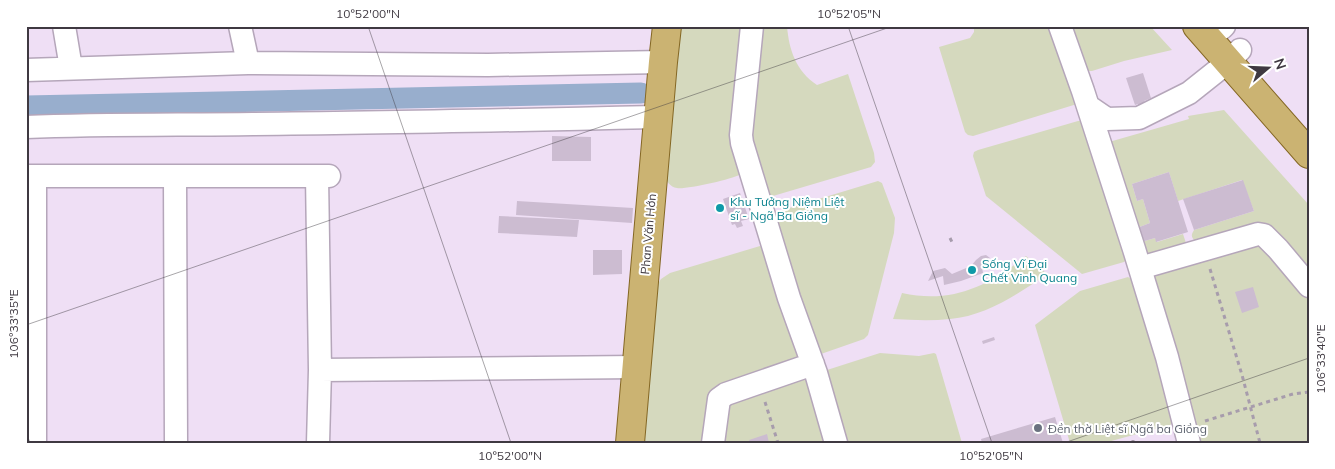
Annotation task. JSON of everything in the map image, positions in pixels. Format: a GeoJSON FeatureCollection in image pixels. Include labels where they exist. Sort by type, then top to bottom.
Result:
{"type":"FeatureCollection","features":[{"type":"Feature","properties":{"kind":"main road","name":"Phan Văn Hớn"},"geometry":{"type":"LineString","coordinates":[[630,443],[667,26]]}},
{"type":"Feature","properties":{"kind":"main road"},"geometry":{"type":"LineString","coordinates":[[1216,27],[1234,56],[1309,154]]}},
{"type":"Feature","properties":{"kind":"main road"},"geometry":{"type":"LineString","coordinates":[[1234,56],[1309,130]]}},
{"type":"Feature","properties":{"kind":"street"},"geometry":{"type":"LineString","coordinates":[[64,26],[71,68]]}},
{"type":"Feature","properties":{"kind":"street"},"geometry":{"type":"LineString","coordinates":[[240,26],[248,63]]}},
{"type":"Feature","properties":{"kind":"street"},"geometry":{"type":"LineString","coordinates":[[752,26],[742,125],[742,143],[789,298],[813,364],[836,443]]}},
{"type":"Feature","properties":{"kind":"street"},"geometry":{"type":"LineString","coordinates":[[1060,26],[1140,268],[1167,357],[1187,435]]}},
{"type":"Feature","properties":{"kind":"street"},"geometry":{"type":"LineString","coordinates":[[1088,106],[1107,119],[1139,118],[1189,93],[1234,56]]}},
{"type":"Feature","properties":{"kind":"street"},"geometry":{"type":"LineString","coordinates":[[26,70],[248,63],[488,65],[663,62]]}},
{"type":"Feature","properties":{"kind":"street"},"geometry":{"type":"LineString","coordinates":[[26,127],[98,124],[444,122],[658,117]]}},
{"type":"Feature","properties":{"kind":"street"},"geometry":{"type":"LineString","coordinates":[[35,443],[31,176],[323,176],[318,443]]}},
{"type":"Feature","properties":{"kind":"street"},"geometry":{"type":"LineString","coordinates":[[175,176],[176,443]]}},
{"type":"Feature","properties":{"kind":"street"},"geometry":{"type":"LineString","coordinates":[[1140,268],[1258,234],[1264,235],[1278,249],[1309,286]]}},
{"type":"Feature","properties":{"kind":"street"},"geometry":{"type":"LineString","coordinates":[[713,443],[718,399],[726,394],[813,364]]}},
{"type":"Feature","properties":{"kind":"street"},"geometry":{"type":"LineString","coordinates":[[320,370],[637,367]]}},
{"type":"Feature","properties":{"kind":"path"},"geometry":{"type":"LineString","coordinates":[[950,238],[952,242]]}},
{"type":"Feature","properties":{"kind":"path"},"geometry":{"type":"LineString","coordinates":[[1204,249],[1242,374],[1260,443]]}},
{"type":"Feature","properties":{"kind":"path"},"geometry":{"type":"LineString","coordinates":[[759,383],[778,443]]}},
{"type":"Feature","properties":{"kind":"path"},"geometry":{"type":"LineString","coordinates":[[1187,435],[1251,407],[1293,394],[1309,392]]}},
{"type":"Feature","properties":{"kind":"green space"},"geometry":{"type":"Polygon","coordinates":[[[680,26],[745,26],[742,172],[728,179],[681,188],[670,185],[665,175],[680,26]]]}},
{"type":"Feature","properties":{"kind":"green space"},"geometry":{"type":"Polygon","coordinates":[[[759,26],[787,26],[792,52],[799,67],[817,85],[848,74],[874,153],[875,162],[871,167],[769,196],[751,148],[759,26]]]}},
{"type":"Feature","properties":{"kind":"green space"},"geometry":{"type":"Polygon","coordinates":[[[974,26],[1051,26],[1077,104],[973,136],[968,135],[965,132],[939,47],[970,38],[974,32],[974,26]]]}},
{"type":"Feature","properties":{"kind":"green space"},"geometry":{"type":"Polygon","coordinates":[[[1069,26],[1150,26],[1172,50],[1086,71],[1069,26]]]}},
{"type":"Feature","properties":{"kind":"green space"},"geometry":{"type":"Polygon","coordinates":[[[1224,110],[1309,205],[1309,274],[1267,228],[1195,241],[1192,235],[1194,230],[1254,211],[1242,180],[1178,201],[1169,172],[1132,184],[1137,201],[1143,199],[1150,223],[1137,228],[1141,242],[1155,238],[1157,242],[1183,234],[1187,246],[1145,256],[1109,142],[1189,119],[1188,116],[1224,110]]]}},
{"type":"Feature","properties":{"kind":"green space"},"geometry":{"type":"Polygon","coordinates":[[[1082,121],[1127,259],[1124,262],[1082,274],[986,196],[973,156],[974,152],[978,150],[1082,121]]]}},
{"type":"Feature","properties":{"kind":"green space"},"geometry":{"type":"Polygon","coordinates":[[[878,181],[882,183],[895,218],[894,233],[868,335],[864,339],[818,354],[774,214],[878,181]]]}},
{"type":"Feature","properties":{"kind":"green space"},"geometry":{"type":"Polygon","coordinates":[[[1258,243],[1309,296],[1309,443],[1196,443],[1152,283],[1155,273],[1258,243]]]}},
{"type":"Feature","properties":{"kind":"green space"},"geometry":{"type":"Polygon","coordinates":[[[760,246],[764,249],[801,358],[718,388],[704,443],[641,443],[657,285],[661,279],[670,273],[760,246]]]}},
{"type":"Feature","properties":{"kind":"green space"},"geometry":{"type":"Polygon","coordinates":[[[1026,256],[1047,274],[989,309],[976,314],[950,319],[893,319],[902,293],[937,296],[969,290],[998,276],[1026,256]]]}},
{"type":"Feature","properties":{"kind":"green space"},"geometry":{"type":"Polygon","coordinates":[[[1128,277],[1134,281],[1176,420],[1170,425],[1104,443],[1077,443],[1076,441],[1070,443],[1035,325],[1080,291],[1128,277]]]}},
{"type":"Feature","properties":{"kind":"green space"},"geometry":{"type":"Polygon","coordinates":[[[880,353],[919,356],[936,354],[962,443],[843,443],[826,372],[827,370],[880,353]]]}},
{"type":"Feature","properties":{"kind":"green space"},"geometry":{"type":"Polygon","coordinates":[[[798,379],[806,379],[810,382],[828,443],[719,443],[724,405],[798,379]]]}},
{"type":"Feature","properties":{"kind":"building"},"geometry":{"type":"Polygon","coordinates":[[[1143,73],[1151,98],[1144,101],[1146,106],[1139,108],[1138,104],[1135,105],[1126,78],[1143,73]]]}},
{"type":"Feature","properties":{"kind":"building"},"geometry":{"type":"Polygon","coordinates":[[[552,136],[591,137],[591,161],[552,161],[552,136]]]}},
{"type":"Feature","properties":{"kind":"building"},"geometry":{"type":"Polygon","coordinates":[[[1169,172],[1188,232],[1156,242],[1155,238],[1141,242],[1137,228],[1150,223],[1143,199],[1137,201],[1132,184],[1169,172]]]}},
{"type":"Feature","properties":{"kind":"building"},"geometry":{"type":"Polygon","coordinates":[[[1243,180],[1254,211],[1194,230],[1183,199],[1243,180]]]}},
{"type":"Feature","properties":{"kind":"building"},"geometry":{"type":"Polygon","coordinates":[[[740,193],[749,219],[741,221],[743,226],[737,228],[735,224],[732,225],[723,199],[740,193]]]}},
{"type":"Feature","properties":{"kind":"building"},"geometry":{"type":"Polygon","coordinates":[[[517,201],[633,208],[632,223],[516,215],[517,201]]]}},
{"type":"Feature","properties":{"kind":"building"},"geometry":{"type":"Polygon","coordinates":[[[499,216],[579,220],[577,237],[498,233],[499,216]]]}},
{"type":"Feature","properties":{"kind":"building"},"geometry":{"type":"Polygon","coordinates":[[[593,250],[622,250],[622,274],[593,275],[593,250]]]}},
{"type":"Feature","properties":{"kind":"building","name":"Sống Vĩ Đại Chết Vinh Quang"},"geometry":{"type":"Polygon","coordinates":[[[986,255],[990,258],[985,260],[982,267],[983,273],[944,285],[943,276],[928,281],[933,271],[945,268],[952,274],[971,266],[981,256],[986,255]]]}},
{"type":"Feature","properties":{"kind":"building"},"geometry":{"type":"Polygon","coordinates":[[[1253,287],[1259,307],[1242,313],[1235,292],[1253,287]]]}},
{"type":"Feature","properties":{"kind":"building"},"geometry":{"type":"Polygon","coordinates":[[[994,337],[995,340],[983,344],[982,341],[994,337]]]}},
{"type":"Feature","properties":{"kind":"building","name":"Đền thờ Liệt sĩ Ngã ba Giồng"},"geometry":{"type":"Polygon","coordinates":[[[1055,417],[1063,443],[982,443],[981,439],[1055,417]]]}},
{"type":"Feature","properties":{"kind":"building"},"geometry":{"type":"Polygon","coordinates":[[[767,434],[769,443],[750,443],[749,440],[767,434]]]}},
{"type":"Feature","properties":{"kind":"waterway"},"geometry":{"type":"LineString","coordinates":[[26,106],[641,93]]}},
{"type":"Feature","properties":{"kind":"place","name":"Khu Tưởng Niệm Liệt sĩ - Ngã Ba Giồng"},"geometry":{"type":"Point","coordinates":[720,208]}},
{"type":"Feature","properties":{"kind":"place","name":"Sống Vĩ Đại Chết Vinh Quang"},"geometry":{"type":"Point","coordinates":[972,270]}},
{"type":"Feature","properties":{"kind":"place","name":"Đền thờ Liệt sĩ Ngã ba Giồng"},"geometry":{"type":"Point","coordinates":[1038,428]}}]}
